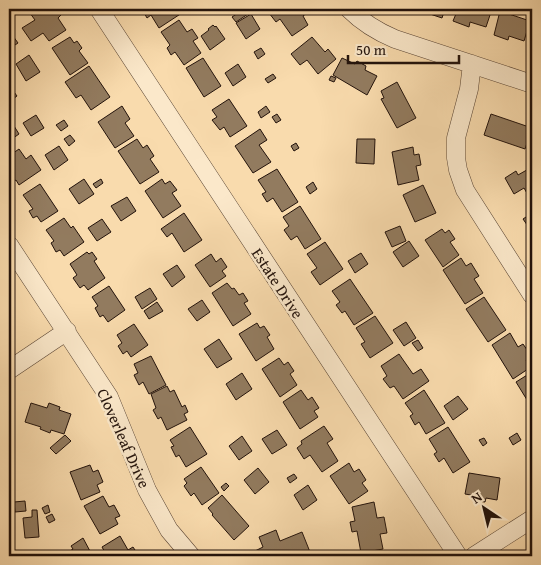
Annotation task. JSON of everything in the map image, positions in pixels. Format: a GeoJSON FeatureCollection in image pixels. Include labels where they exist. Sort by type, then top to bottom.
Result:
{"type":"FeatureCollection","features":[{"type":"Feature","properties":{"kind":"street","name":"Estate Drive"},"geometry":{"type":"LineString","coordinates":[[99,9],[458,556]]}},
{"type":"Feature","properties":{"kind":"street"},"geometry":{"type":"LineString","coordinates":[[349,9],[375,30],[395,39],[532,84]]}},
{"type":"Feature","properties":{"kind":"street"},"geometry":{"type":"LineString","coordinates":[[472,64],[469,89],[456,138],[458,170],[466,190],[532,294]]}},
{"type":"Feature","properties":{"kind":"street","name":"Cloverleaf Drive"},"geometry":{"type":"LineString","coordinates":[[9,244],[109,396],[147,490],[169,530],[191,556]]}},
{"type":"Feature","properties":{"kind":"street"},"geometry":{"type":"LineString","coordinates":[[9,370],[67,331]]}},
{"type":"Feature","properties":{"kind":"street"},"geometry":{"type":"LineString","coordinates":[[474,556],[532,519]]}},
{"type":"Feature","properties":{"kind":"building"},"geometry":{"type":"Polygon","coordinates":[[[27,9],[57,9],[61,15],[58,18],[66,30],[49,41],[43,33],[31,41],[22,28],[35,20],[27,9]]]}},
{"type":"Feature","properties":{"kind":"building"},"geometry":{"type":"Polygon","coordinates":[[[146,9],[188,9],[159,28],[151,15],[147,18],[143,11],[146,9]]]}},
{"type":"Feature","properties":{"kind":"building"},"geometry":{"type":"Polygon","coordinates":[[[244,9],[248,14],[236,22],[232,17],[244,9]]]}},
{"type":"Feature","properties":{"kind":"building"},"geometry":{"type":"Polygon","coordinates":[[[275,9],[304,9],[307,13],[303,16],[308,25],[292,36],[280,19],[276,22],[269,13],[275,9]]]}},
{"type":"Feature","properties":{"kind":"building"},"geometry":{"type":"Polygon","coordinates":[[[429,9],[445,9],[442,18],[427,13],[429,9]]]}},
{"type":"Feature","properties":{"kind":"building"},"geometry":{"type":"Polygon","coordinates":[[[458,9],[492,9],[486,27],[470,22],[469,27],[453,21],[458,9]]]}},
{"type":"Feature","properties":{"kind":"building"},"geometry":{"type":"Polygon","coordinates":[[[500,11],[530,21],[524,41],[509,36],[508,40],[494,35],[500,11]]]}},
{"type":"Feature","properties":{"kind":"building"},"geometry":{"type":"Polygon","coordinates":[[[251,14],[260,29],[246,39],[236,23],[251,14]]]}},
{"type":"Feature","properties":{"kind":"building"},"geometry":{"type":"Polygon","coordinates":[[[179,20],[187,32],[192,29],[198,38],[193,41],[201,53],[184,65],[175,52],[171,55],[167,48],[170,45],[161,32],[179,20]]]}},
{"type":"Feature","properties":{"kind":"building"},"geometry":{"type":"Polygon","coordinates":[[[9,23],[14,30],[9,34],[9,23]]]}},
{"type":"Feature","properties":{"kind":"building"},"geometry":{"type":"Polygon","coordinates":[[[213,25],[216,26],[225,39],[210,50],[201,36],[213,25]]]}},
{"type":"Feature","properties":{"kind":"building"},"geometry":{"type":"Polygon","coordinates":[[[13,36],[18,43],[9,49],[9,39],[13,36]]]}},
{"type":"Feature","properties":{"kind":"building"},"geometry":{"type":"Polygon","coordinates":[[[70,37],[74,43],[77,41],[82,48],[79,51],[88,63],[70,75],[52,48],[70,37]]]}},
{"type":"Feature","properties":{"kind":"building"},"geometry":{"type":"Polygon","coordinates":[[[312,37],[325,52],[328,49],[336,59],[318,74],[307,60],[300,65],[291,54],[312,37]]]}},
{"type":"Feature","properties":{"kind":"building"},"geometry":{"type":"Polygon","coordinates":[[[261,48],[265,54],[258,59],[254,52],[261,48]]]}},
{"type":"Feature","properties":{"kind":"building"},"geometry":{"type":"Polygon","coordinates":[[[29,55],[40,72],[26,81],[16,64],[29,55]]]}},
{"type":"Feature","properties":{"kind":"building"},"geometry":{"type":"Polygon","coordinates":[[[203,58],[221,86],[204,97],[186,68],[203,58]]]}},
{"type":"Feature","properties":{"kind":"building"},"geometry":{"type":"Polygon","coordinates":[[[342,58],[355,64],[357,61],[366,66],[365,70],[377,76],[367,95],[333,75],[342,58]]]}},
{"type":"Feature","properties":{"kind":"building"},"geometry":{"type":"Polygon","coordinates":[[[238,64],[246,77],[233,86],[225,73],[238,64]]]}},
{"type":"Feature","properties":{"kind":"building"},"geometry":{"type":"Polygon","coordinates":[[[89,66],[110,97],[91,110],[81,95],[76,98],[65,82],[89,66]]]}},
{"type":"Feature","properties":{"kind":"building"},"geometry":{"type":"Polygon","coordinates":[[[273,74],[276,78],[268,83],[265,79],[273,74]]]}},
{"type":"Feature","properties":{"kind":"building"},"geometry":{"type":"Polygon","coordinates":[[[331,76],[336,78],[334,82],[329,80],[331,76]]]}},
{"type":"Feature","properties":{"kind":"building"},"geometry":{"type":"Polygon","coordinates":[[[397,82],[416,118],[397,128],[381,99],[384,98],[381,91],[397,82]]]}},
{"type":"Feature","properties":{"kind":"building"},"geometry":{"type":"Polygon","coordinates":[[[14,92],[17,96],[13,99],[10,95],[14,92]]]}},
{"type":"Feature","properties":{"kind":"building"},"geometry":{"type":"Polygon","coordinates":[[[229,99],[247,126],[230,137],[224,127],[220,130],[212,120],[217,117],[212,110],[229,99]]]}},
{"type":"Feature","properties":{"kind":"building"},"geometry":{"type":"Polygon","coordinates":[[[122,106],[130,119],[125,123],[134,136],[115,148],[98,122],[122,106]]]}},
{"type":"Feature","properties":{"kind":"building"},"geometry":{"type":"Polygon","coordinates":[[[266,106],[270,112],[261,118],[258,112],[266,106]]]}},
{"type":"Feature","properties":{"kind":"building"},"geometry":{"type":"Polygon","coordinates":[[[277,114],[281,120],[276,123],[272,117],[277,114]]]}},
{"type":"Feature","properties":{"kind":"building"},"geometry":{"type":"Polygon","coordinates":[[[491,114],[532,128],[525,149],[484,135],[491,114]]]}},
{"type":"Feature","properties":{"kind":"building"},"geometry":{"type":"Polygon","coordinates":[[[36,115],[44,128],[31,136],[23,123],[36,115]]]}},
{"type":"Feature","properties":{"kind":"building"},"geometry":{"type":"Polygon","coordinates":[[[9,118],[19,134],[9,141],[9,118]]]}},
{"type":"Feature","properties":{"kind":"building"},"geometry":{"type":"Polygon","coordinates":[[[64,120],[68,126],[61,131],[56,125],[64,120]]]}},
{"type":"Feature","properties":{"kind":"building"},"geometry":{"type":"Polygon","coordinates":[[[260,129],[267,140],[259,145],[271,162],[253,173],[235,146],[260,129]]]}},
{"type":"Feature","properties":{"kind":"building"},"geometry":{"type":"Polygon","coordinates":[[[70,135],[75,141],[69,146],[64,139],[70,135]]]}},
{"type":"Feature","properties":{"kind":"building"},"geometry":{"type":"Polygon","coordinates":[[[137,139],[143,148],[147,145],[154,156],[150,159],[159,172],[140,184],[118,151],[137,139]]]}},
{"type":"Feature","properties":{"kind":"building"},"geometry":{"type":"Polygon","coordinates":[[[357,139],[375,139],[374,164],[356,163],[357,139]]]}},
{"type":"Feature","properties":{"kind":"building"},"geometry":{"type":"Polygon","coordinates":[[[296,143],[299,148],[294,151],[291,146],[296,143]]]}},
{"type":"Feature","properties":{"kind":"building"},"geometry":{"type":"Polygon","coordinates":[[[59,146],[68,160],[54,170],[45,155],[59,146]]]}},
{"type":"Feature","properties":{"kind":"building"},"geometry":{"type":"Polygon","coordinates":[[[413,147],[414,155],[419,154],[421,165],[416,166],[419,180],[398,185],[392,152],[413,147]]]}},
{"type":"Feature","properties":{"kind":"building"},"geometry":{"type":"Polygon","coordinates":[[[19,149],[26,159],[31,155],[41,170],[19,185],[16,180],[11,183],[9,179],[9,156],[19,149]]]}},
{"type":"Feature","properties":{"kind":"building"},"geometry":{"type":"Polygon","coordinates":[[[532,167],[532,202],[524,188],[514,194],[505,178],[516,171],[518,175],[532,167]]]}},
{"type":"Feature","properties":{"kind":"building"},"geometry":{"type":"Polygon","coordinates":[[[277,169],[298,202],[282,212],[273,198],[267,202],[262,194],[266,192],[258,180],[277,169]]]}},
{"type":"Feature","properties":{"kind":"building"},"geometry":{"type":"Polygon","coordinates":[[[84,179],[94,194],[79,204],[69,189],[84,179]]]}},
{"type":"Feature","properties":{"kind":"building"},"geometry":{"type":"Polygon","coordinates":[[[101,179],[103,183],[96,188],[93,184],[101,179]]]}},
{"type":"Feature","properties":{"kind":"building"},"geometry":{"type":"Polygon","coordinates":[[[162,179],[165,184],[170,181],[177,190],[172,193],[181,206],[163,218],[145,191],[162,179]]]}},
{"type":"Feature","properties":{"kind":"building"},"geometry":{"type":"Polygon","coordinates":[[[313,182],[317,189],[310,194],[306,187],[313,182]]]}},
{"type":"Feature","properties":{"kind":"building"},"geometry":{"type":"Polygon","coordinates":[[[40,184],[58,211],[41,222],[37,216],[33,218],[29,211],[33,209],[23,195],[40,184]]]}},
{"type":"Feature","properties":{"kind":"building"},"geometry":{"type":"Polygon","coordinates":[[[423,185],[436,213],[415,222],[403,195],[423,185]]]}},
{"type":"Feature","properties":{"kind":"building"},"geometry":{"type":"Polygon","coordinates":[[[127,197],[136,211],[121,221],[111,206],[127,197]]]}},
{"type":"Feature","properties":{"kind":"building"},"geometry":{"type":"Polygon","coordinates":[[[300,206],[321,239],[305,249],[297,236],[291,240],[284,230],[289,226],[283,217],[300,206]]]}},
{"type":"Feature","properties":{"kind":"building"},"geometry":{"type":"Polygon","coordinates":[[[184,213],[202,240],[184,252],[172,233],[167,237],[161,229],[184,213]]]}},
{"type":"Feature","properties":{"kind":"building"},"geometry":{"type":"Polygon","coordinates":[[[532,213],[532,232],[523,219],[532,213]]]}},
{"type":"Feature","properties":{"kind":"building"},"geometry":{"type":"Polygon","coordinates":[[[64,218],[71,228],[73,226],[84,242],[64,256],[60,250],[56,252],[51,243],[54,241],[46,230],[64,218]]]}},
{"type":"Feature","properties":{"kind":"building"},"geometry":{"type":"Polygon","coordinates":[[[102,219],[111,232],[97,241],[88,228],[102,219]]]}},
{"type":"Feature","properties":{"kind":"building"},"geometry":{"type":"Polygon","coordinates":[[[400,226],[406,241],[392,247],[385,232],[400,226]]]}},
{"type":"Feature","properties":{"kind":"building"},"geometry":{"type":"Polygon","coordinates":[[[442,229],[445,233],[449,230],[455,239],[450,242],[459,255],[443,267],[425,240],[442,229]]]}},
{"type":"Feature","properties":{"kind":"building"},"geometry":{"type":"Polygon","coordinates":[[[409,241],[419,256],[403,267],[393,252],[409,241]]]}},
{"type":"Feature","properties":{"kind":"building"},"geometry":{"type":"Polygon","coordinates":[[[325,242],[343,269],[320,285],[311,272],[317,268],[307,254],[325,242]]]}},
{"type":"Feature","properties":{"kind":"building"},"geometry":{"type":"Polygon","coordinates":[[[87,252],[89,254],[92,252],[97,259],[94,261],[105,278],[88,290],[84,285],[80,288],[73,278],[77,275],[70,264],[87,252]]]}},
{"type":"Feature","properties":{"kind":"building"},"geometry":{"type":"Polygon","coordinates":[[[361,253],[368,264],[355,273],[348,261],[361,253]]]}},
{"type":"Feature","properties":{"kind":"building"},"geometry":{"type":"Polygon","coordinates":[[[211,254],[216,262],[221,258],[227,267],[222,271],[226,276],[210,287],[195,265],[211,254]]]}},
{"type":"Feature","properties":{"kind":"building"},"geometry":{"type":"Polygon","coordinates":[[[461,258],[466,266],[471,263],[479,276],[474,279],[483,293],[465,304],[443,270],[461,258]]]}},
{"type":"Feature","properties":{"kind":"building"},"geometry":{"type":"Polygon","coordinates":[[[177,265],[185,277],[172,287],[163,274],[177,265]]]}},
{"type":"Feature","properties":{"kind":"building"},"geometry":{"type":"Polygon","coordinates":[[[350,279],[373,313],[354,325],[345,311],[342,313],[336,305],[340,302],[332,291],[350,279]]]}},
{"type":"Feature","properties":{"kind":"building"},"geometry":{"type":"Polygon","coordinates":[[[227,283],[239,295],[243,293],[248,301],[244,303],[251,314],[233,326],[212,293],[227,283]]]}},
{"type":"Feature","properties":{"kind":"building"},"geometry":{"type":"Polygon","coordinates":[[[109,286],[125,310],[108,322],[103,315],[100,317],[95,308],[98,306],[92,297],[109,286]]]}},
{"type":"Feature","properties":{"kind":"building"},"geometry":{"type":"Polygon","coordinates":[[[150,288],[157,299],[142,309],[135,297],[150,288]]]}},
{"type":"Feature","properties":{"kind":"building"},"geometry":{"type":"Polygon","coordinates":[[[484,297],[506,330],[488,342],[466,309],[484,297]]]}},
{"type":"Feature","properties":{"kind":"building"},"geometry":{"type":"Polygon","coordinates":[[[202,300],[210,312],[197,321],[188,309],[202,300]]]}},
{"type":"Feature","properties":{"kind":"building"},"geometry":{"type":"Polygon","coordinates":[[[157,302],[163,311],[149,319],[144,311],[157,302]]]}},
{"type":"Feature","properties":{"kind":"building"},"geometry":{"type":"Polygon","coordinates":[[[375,316],[393,343],[370,358],[361,344],[365,342],[356,328],[375,316]]]}},
{"type":"Feature","properties":{"kind":"building"},"geometry":{"type":"Polygon","coordinates":[[[406,322],[416,338],[404,346],[393,330],[406,322]]]}},
{"type":"Feature","properties":{"kind":"building"},"geometry":{"type":"Polygon","coordinates":[[[257,323],[260,328],[264,326],[270,335],[267,337],[274,349],[256,361],[239,334],[257,323]]]}},
{"type":"Feature","properties":{"kind":"building"},"geometry":{"type":"Polygon","coordinates":[[[134,324],[148,345],[131,357],[127,351],[123,354],[118,346],[122,343],[117,335],[134,324]]]}},
{"type":"Feature","properties":{"kind":"building"},"geometry":{"type":"Polygon","coordinates":[[[510,333],[518,347],[523,344],[532,357],[526,360],[531,367],[513,379],[492,345],[510,333]]]}},
{"type":"Feature","properties":{"kind":"building"},"geometry":{"type":"Polygon","coordinates":[[[219,339],[232,359],[217,368],[204,349],[219,339]]]}},
{"type":"Feature","properties":{"kind":"building"},"geometry":{"type":"Polygon","coordinates":[[[418,340],[423,348],[418,351],[412,343],[418,340]]]}},
{"type":"Feature","properties":{"kind":"building"},"geometry":{"type":"Polygon","coordinates":[[[399,354],[413,374],[421,369],[429,381],[403,399],[394,386],[390,388],[383,379],[387,376],[381,366],[399,354]]]}},
{"type":"Feature","properties":{"kind":"building"},"geometry":{"type":"Polygon","coordinates":[[[151,356],[166,385],[149,394],[143,382],[139,385],[134,375],[138,373],[134,364],[151,356]]]}},
{"type":"Feature","properties":{"kind":"building"},"geometry":{"type":"Polygon","coordinates":[[[279,358],[284,365],[288,362],[294,371],[290,374],[297,385],[280,397],[262,369],[279,358]]]}},
{"type":"Feature","properties":{"kind":"building"},"geometry":{"type":"Polygon","coordinates":[[[532,372],[532,408],[516,382],[532,372]]]}},
{"type":"Feature","properties":{"kind":"building"},"geometry":{"type":"Polygon","coordinates":[[[242,373],[252,389],[236,400],[226,384],[242,373]]]}},
{"type":"Feature","properties":{"kind":"building"},"geometry":{"type":"Polygon","coordinates":[[[167,386],[170,392],[174,390],[182,407],[185,405],[188,412],[184,414],[187,420],[167,430],[161,417],[158,419],[153,410],[156,408],[151,394],[167,386]]]}},
{"type":"Feature","properties":{"kind":"building"},"geometry":{"type":"Polygon","coordinates":[[[301,390],[308,400],[312,397],[319,408],[314,411],[318,417],[300,429],[283,402],[301,390]]]}},
{"type":"Feature","properties":{"kind":"building"},"geometry":{"type":"Polygon","coordinates":[[[424,390],[445,423],[426,434],[419,422],[415,425],[410,416],[413,414],[405,403],[424,390]]]}},
{"type":"Feature","properties":{"kind":"building"},"geometry":{"type":"Polygon","coordinates":[[[458,396],[468,409],[453,420],[444,406],[458,396]]]}},
{"type":"Feature","properties":{"kind":"building"},"geometry":{"type":"Polygon","coordinates":[[[31,403],[47,408],[49,403],[60,407],[59,410],[71,414],[64,434],[51,430],[50,433],[40,429],[41,427],[25,422],[31,403]]]}},
{"type":"Feature","properties":{"kind":"building"},"geometry":{"type":"Polygon","coordinates":[[[324,426],[333,439],[327,443],[338,461],[322,472],[310,455],[304,459],[297,448],[302,444],[301,441],[324,426]]]}},
{"type":"Feature","properties":{"kind":"building"},"geometry":{"type":"Polygon","coordinates":[[[190,427],[207,454],[186,467],[179,455],[176,457],[171,447],[174,446],[170,440],[190,427]]]}},
{"type":"Feature","properties":{"kind":"building"},"geometry":{"type":"Polygon","coordinates":[[[448,427],[470,462],[453,473],[444,458],[439,462],[434,454],[437,452],[429,439],[448,427]]]}},
{"type":"Feature","properties":{"kind":"building"},"geometry":{"type":"Polygon","coordinates":[[[277,430],[287,445],[272,454],[262,439],[277,430]]]}},
{"type":"Feature","properties":{"kind":"building"},"geometry":{"type":"Polygon","coordinates":[[[517,433],[521,440],[513,445],[509,438],[517,433]]]}},
{"type":"Feature","properties":{"kind":"building"},"geometry":{"type":"Polygon","coordinates":[[[65,435],[71,441],[56,454],[50,448],[65,435]]]}},
{"type":"Feature","properties":{"kind":"building"},"geometry":{"type":"Polygon","coordinates":[[[242,436],[252,451],[239,460],[229,446],[242,436]]]}},
{"type":"Feature","properties":{"kind":"building"},"geometry":{"type":"Polygon","coordinates":[[[484,438],[487,443],[483,446],[479,440],[484,438]]]}},
{"type":"Feature","properties":{"kind":"building"},"geometry":{"type":"Polygon","coordinates":[[[349,463],[354,472],[359,469],[366,480],[362,483],[368,491],[349,504],[330,476],[349,463]]]}},
{"type":"Feature","properties":{"kind":"building"},"geometry":{"type":"Polygon","coordinates":[[[90,465],[93,472],[98,470],[103,482],[97,485],[100,492],[81,500],[70,472],[90,465]]]}},
{"type":"Feature","properties":{"kind":"building"},"geometry":{"type":"Polygon","coordinates":[[[201,467],[219,493],[202,505],[194,493],[191,496],[184,486],[187,483],[184,479],[201,467]]]}},
{"type":"Feature","properties":{"kind":"building"},"geometry":{"type":"Polygon","coordinates":[[[258,468],[269,482],[255,494],[244,480],[258,468]]]}},
{"type":"Feature","properties":{"kind":"building"},"geometry":{"type":"Polygon","coordinates":[[[469,473],[500,478],[497,500],[486,498],[485,502],[476,501],[477,496],[465,494],[469,473]]]}},
{"type":"Feature","properties":{"kind":"building"},"geometry":{"type":"Polygon","coordinates":[[[294,474],[297,478],[290,483],[287,478],[294,474]]]}},
{"type":"Feature","properties":{"kind":"building"},"geometry":{"type":"Polygon","coordinates":[[[226,483],[229,486],[224,491],[221,487],[226,483]]]}},
{"type":"Feature","properties":{"kind":"building"},"geometry":{"type":"Polygon","coordinates":[[[308,485],[317,500],[303,510],[294,495],[308,485]]]}},
{"type":"Feature","properties":{"kind":"building"},"geometry":{"type":"Polygon","coordinates":[[[222,495],[249,526],[234,540],[208,508],[222,495]]]}},
{"type":"Feature","properties":{"kind":"building"},"geometry":{"type":"Polygon","coordinates":[[[103,496],[109,507],[114,505],[120,516],[115,518],[118,524],[100,534],[84,506],[103,496]]]}},
{"type":"Feature","properties":{"kind":"building"},"geometry":{"type":"Polygon","coordinates":[[[25,501],[26,511],[15,512],[14,502],[25,501]]]}},
{"type":"Feature","properties":{"kind":"building"},"geometry":{"type":"Polygon","coordinates":[[[374,502],[377,518],[384,517],[387,533],[380,534],[383,549],[361,553],[357,531],[352,532],[350,522],[355,521],[352,507],[374,502]]]}},
{"type":"Feature","properties":{"kind":"building"},"geometry":{"type":"Polygon","coordinates":[[[48,505],[50,512],[45,514],[42,508],[48,505]]]}},
{"type":"Feature","properties":{"kind":"building"},"geometry":{"type":"Polygon","coordinates":[[[32,510],[37,510],[39,537],[25,538],[23,518],[32,517],[32,510]]]}},
{"type":"Feature","properties":{"kind":"building"},"geometry":{"type":"Polygon","coordinates":[[[52,514],[55,520],[49,523],[46,517],[52,514]]]}},
{"type":"Feature","properties":{"kind":"building"},"geometry":{"type":"Polygon","coordinates":[[[276,530],[280,541],[302,532],[310,552],[299,556],[257,556],[255,551],[263,547],[259,537],[276,530]]]}},
{"type":"Feature","properties":{"kind":"building"},"geometry":{"type":"Polygon","coordinates":[[[120,536],[128,550],[133,547],[139,556],[107,556],[102,547],[120,536]]]}},
{"type":"Feature","properties":{"kind":"building"},"geometry":{"type":"Polygon","coordinates":[[[83,538],[91,553],[85,556],[62,556],[73,549],[71,546],[83,538]]]}},
{"type":"Feature","properties":{"kind":"building"},"geometry":{"type":"Polygon","coordinates":[[[9,544],[11,544],[12,556],[9,556],[9,544]]]}}]}
